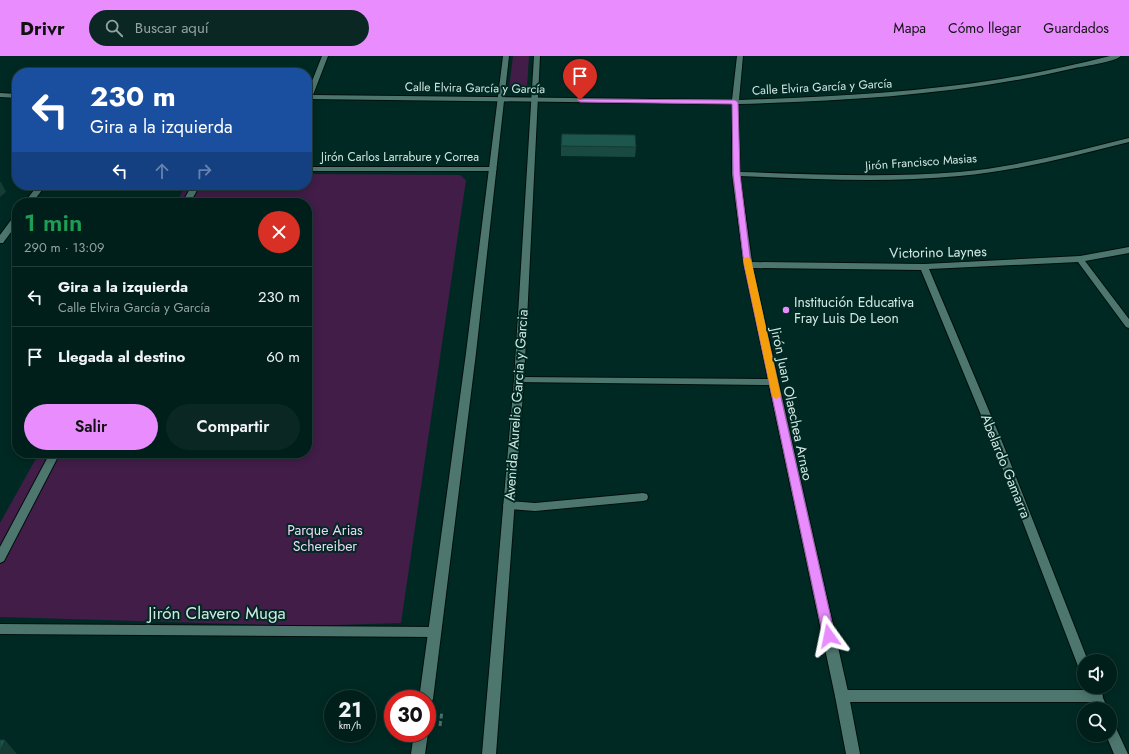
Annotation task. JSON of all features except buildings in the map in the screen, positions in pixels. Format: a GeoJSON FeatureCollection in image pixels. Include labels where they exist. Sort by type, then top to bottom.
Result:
{"type":"FeatureCollection","features":[{"type":"Feature","properties":{"kind":"street"},"geometry":{"type":"LineString","coordinates":[[312,87],[325,56]]}},
{"type":"Feature","properties":{"kind":"street"},"geometry":{"type":"LineString","coordinates":[[427,690],[459,449],[506,56]]}},
{"type":"Feature","properties":{"kind":"street","name":"Avenida Aurelio Garcia y Garcia"},"geometry":{"type":"LineString","coordinates":[[489,754],[519,380],[537,56]]}},
{"type":"Feature","properties":{"kind":"street","name":"Jirón Juan Olaechea Arnao"},"geometry":{"type":"LineString","coordinates":[[740,56],[735,102],[736,174],[748,265],[842,696],[853,754]]}},
{"type":"Feature","properties":{"kind":"street","name":"Calle Elvira García y García"},"geometry":{"type":"LineString","coordinates":[[312,97],[735,102],[799,100],[901,94],[961,87],[1059,71],[1118,56]]}},
{"type":"Feature","properties":{"kind":"street"},"geometry":{"type":"LineString","coordinates":[[0,95],[12,96]]}},
{"type":"Feature","properties":{"kind":"street","name":"Jirón Francisco Masias"},"geometry":{"type":"LineString","coordinates":[[736,174],[866,178],[960,174],[1044,161],[1129,140]]}},
{"type":"Feature","properties":{"kind":"street","name":"Jirón Carlos Larrabure y Correa"},"geometry":{"type":"LineString","coordinates":[[312,169],[493,169]]}},
{"type":"Feature","properties":{"kind":"street"},"geometry":{"type":"LineString","coordinates":[[32,198],[38,190]]}},
{"type":"Feature","properties":{"kind":"street"},"geometry":{"type":"LineString","coordinates":[[0,241],[12,225]]}},
{"type":"Feature","properties":{"kind":"street","name":"Victorino Laynes"},"geometry":{"type":"LineString","coordinates":[[748,265],[924,267],[1080,259],[1129,250]]}},
{"type":"Feature","properties":{"kind":"street"},"geometry":{"type":"LineString","coordinates":[[1080,259],[1129,325]]}},
{"type":"Feature","properties":{"kind":"street","name":"Abelardo Gamarra"},"geometry":{"type":"LineString","coordinates":[[924,267],[998,444],[1079,654]]}},
{"type":"Feature","properties":{"kind":"street"},"geometry":{"type":"LineString","coordinates":[[519,380],[773,382]]}},
{"type":"Feature","properties":{"kind":"street"},"geometry":{"type":"LineString","coordinates":[[0,558],[52,458]]}},
{"type":"Feature","properties":{"kind":"street"},"geometry":{"type":"LineString","coordinates":[[509,505],[535,507],[643,497]]}},
{"type":"Feature","properties":{"kind":"street","name":"Jirón Clavero Muga"},"geometry":{"type":"LineString","coordinates":[[0,629],[435,632]]}},
{"type":"Feature","properties":{"kind":"street"},"geometry":{"type":"LineString","coordinates":[[842,696],[1077,692]]}},
{"type":"Feature","properties":{"kind":"street"},"geometry":{"type":"LineString","coordinates":[[418,754],[420,742]]}},
{"type":"Feature","properties":{"kind":"street"},"geometry":{"type":"LineString","coordinates":[[1116,742],[1121,754]]}},
{"type":"Feature","properties":{"kind":"green space"},"geometry":{"type":"Polygon","coordinates":[[[513,56],[529,56],[527,88],[509,89],[513,56]]]}},
{"type":"Feature","properties":{"kind":"green space","name":"Parque Arias Schereiber"},"geometry":{"type":"Polygon","coordinates":[[[312,174],[460,175],[466,180],[401,623],[306,626],[0,617],[0,523],[36,458],[312,458],[312,198],[179,198],[183,190],[312,190],[312,174]]]}},
{"type":"Feature","properties":{"kind":"slow traffic"},"geometry":{"type":"LineString","coordinates":[[747,259],[776,396]]}},
{"type":"Feature","properties":{"kind":"place","name":"Institución Educativa Fray Luis De Leon"},"geometry":{"type":"Point","coordinates":[786,310]}},
{"type":"Feature","properties":{"kind":"route"},"geometry":{"type":"LineString","coordinates":[[580,100],[735,102],[736,174],[748,265],[829,636]]}}]}
